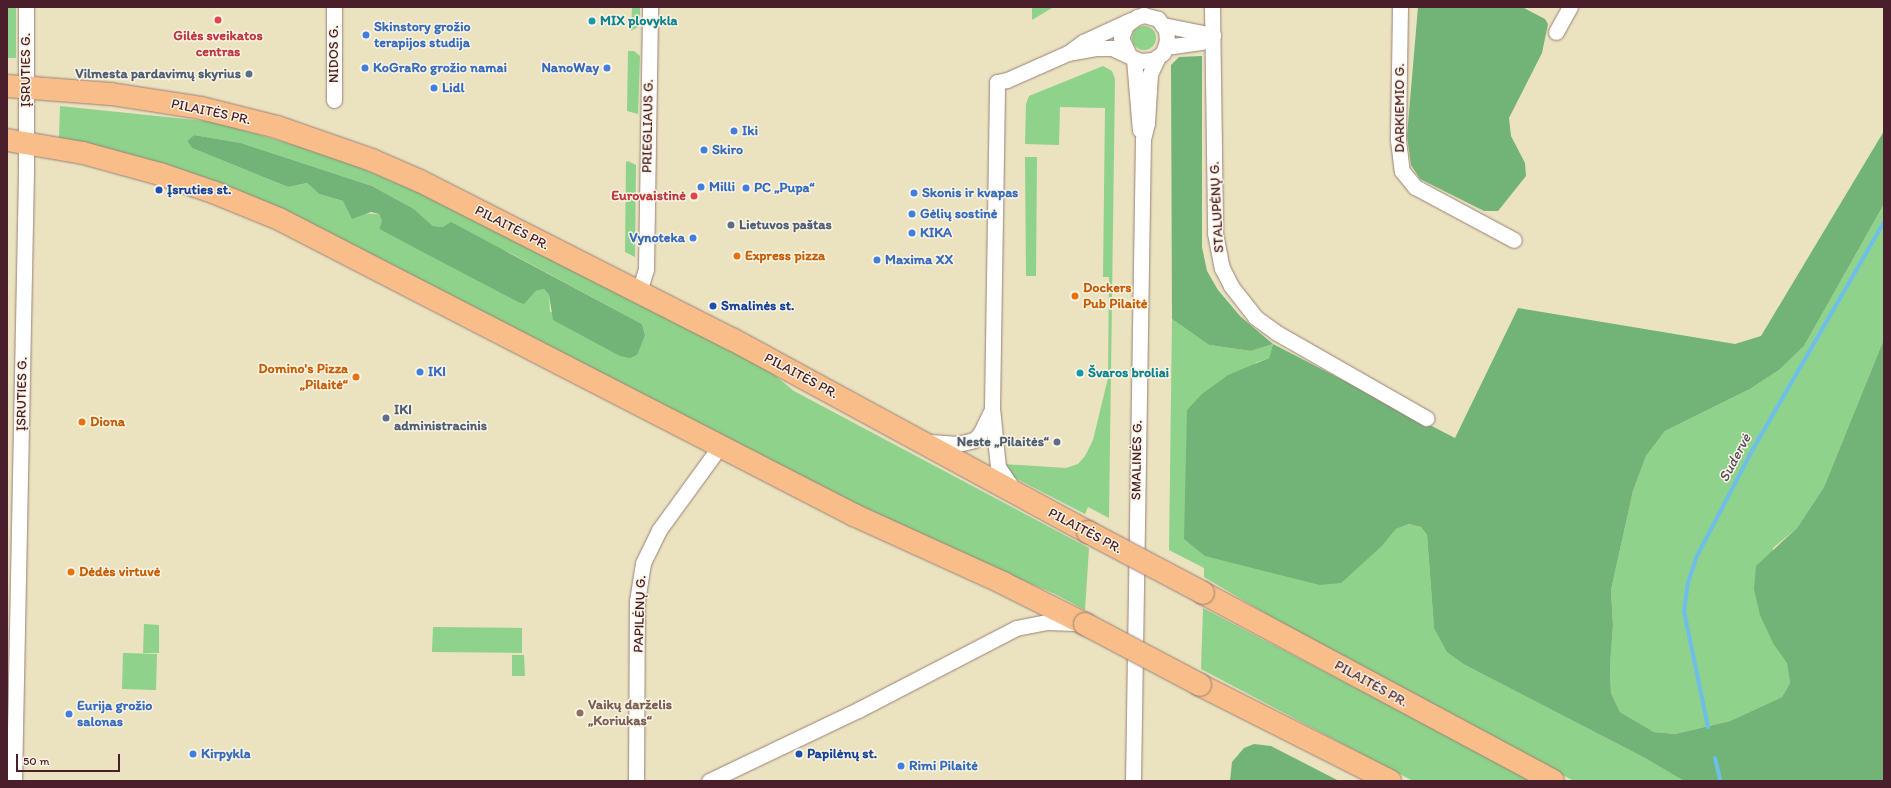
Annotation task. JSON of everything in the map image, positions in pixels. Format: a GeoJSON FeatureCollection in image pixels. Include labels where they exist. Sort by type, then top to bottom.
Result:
{"type":"FeatureCollection","features":[{"type":"Feature","properties":{"kind":"main road","name":"PILAITĖS PR."},"geometry":{"type":"LineString","coordinates":[[16,87],[111,94],[168,102],[240,117],[318,140],[420,181],[639,292],[921,441],[1017,495],[1553,781]]}},
{"type":"Feature","properties":{"kind":"main road"},"geometry":{"type":"LineString","coordinates":[[17,141],[83,153],[160,174],[213,192],[279,219],[854,515],[1004,583],[1200,685],[1390,781]]}},
{"type":"Feature","properties":{"kind":"street","name":"ĮSRUTIES G."},"geometry":{"type":"LineString","coordinates":[[14,781],[16,87],[26,7]]}},
{"type":"Feature","properties":{"kind":"street","name":"NIDOS G."},"geometry":{"type":"LineString","coordinates":[[334,7],[334,100]]}},
{"type":"Feature","properties":{"kind":"street","name":"PRIEGLIAUS G."},"geometry":{"type":"LineString","coordinates":[[639,292],[646,269],[650,7]]}},
{"type":"Feature","properties":{"kind":"street","name":"STALUPĖNŲ G."},"geometry":{"type":"LineString","coordinates":[[1212,7],[1215,233],[1222,268],[1231,286],[1255,317],[1277,333],[1426,418]]}},
{"type":"Feature","properties":{"kind":"street","name":"DARKIEMIO G."},"geometry":{"type":"LineString","coordinates":[[1400,7],[1398,140],[1402,170],[1415,187],[1514,240]]}},
{"type":"Feature","properties":{"kind":"street"},"geometry":{"type":"LineString","coordinates":[[1556,32],[1570,7]]}},
{"type":"Feature","properties":{"kind":"street"},"geometry":{"type":"LineString","coordinates":[[1017,495],[998,467],[992,408],[997,82],[1007,80],[1068,53],[1083,42],[1144,15],[1151,16],[1163,25],[1213,35]]}},
{"type":"Feature","properties":{"kind":"street"},"geometry":{"type":"LineString","coordinates":[[1131,20],[1126,25],[1122,38],[1132,57]]}},
{"type":"Feature","properties":{"kind":"street"},"geometry":{"type":"LineString","coordinates":[[1162,52],[1167,35],[1163,25]]}},
{"type":"Feature","properties":{"kind":"street"},"geometry":{"type":"LineString","coordinates":[[1068,53],[1112,48],[1132,57],[1146,61],[1162,52],[1201,42],[1213,35]]}},
{"type":"Feature","properties":{"kind":"street","name":"SMALINĖS G."},"geometry":{"type":"LineString","coordinates":[[1133,781],[1143,139],[1147,123],[1150,74],[1162,52]]}},
{"type":"Feature","properties":{"kind":"street","name":"SMALINĖS G."},"geometry":{"type":"LineString","coordinates":[[1132,57],[1139,124],[1143,139]]}},
{"type":"Feature","properties":{"kind":"street"},"geometry":{"type":"LineString","coordinates":[[921,441],[958,444],[968,442],[980,434],[992,408]]}},
{"type":"Feature","properties":{"kind":"street","name":"PAPILĖNŲ G."},"geometry":{"type":"LineString","coordinates":[[636,781],[637,600],[643,563],[659,530],[720,446]]}},
{"type":"Feature","properties":{"kind":"street"},"geometry":{"type":"LineString","coordinates":[[709,781],[724,776],[858,710],[1016,628],[1047,622],[1085,624]]}},
{"type":"Feature","properties":{"kind":"green space"},"geometry":{"type":"Polygon","coordinates":[[[7,7],[16,7],[16,58],[7,58],[7,7]]]}},
{"type":"Feature","properties":{"kind":"green space"},"geometry":{"type":"Polygon","coordinates":[[[632,7],[640,7],[640,22],[638,27],[631,31],[632,7]]]}},
{"type":"Feature","properties":{"kind":"green space"},"geometry":{"type":"Polygon","coordinates":[[[1032,7],[1052,7],[1052,8],[1032,20],[1032,7]]]}},
{"type":"Feature","properties":{"kind":"green space"},"geometry":{"type":"Polygon","coordinates":[[[1418,7],[1522,7],[1545,19],[1548,24],[1542,53],[1509,118],[1511,136],[1525,163],[1526,176],[1498,211],[1484,211],[1420,179],[1411,165],[1407,136],[1418,7]]]}},
{"type":"Feature","properties":{"kind":"green space"},"geometry":{"type":"Polygon","coordinates":[[[1144,26],[1149,27],[1155,33],[1155,43],[1149,49],[1144,50],[1139,49],[1133,43],[1132,38],[1133,33],[1139,27],[1144,26]]]}},
{"type":"Feature","properties":{"kind":"green space"},"geometry":{"type":"Polygon","coordinates":[[[628,51],[634,51],[640,56],[638,114],[627,111],[628,51]]]}},
{"type":"Feature","properties":{"kind":"green space"},"geometry":{"type":"Polygon","coordinates":[[[1202,56],[1202,247],[1207,271],[1218,290],[1240,316],[1273,344],[1251,351],[1209,345],[1172,319],[1171,65],[1179,57],[1202,56]]]}},
{"type":"Feature","properties":{"kind":"green space"},"geometry":{"type":"Polygon","coordinates":[[[1103,66],[1112,71],[1115,79],[1109,518],[1088,507],[1085,514],[1013,477],[1003,464],[1066,468],[1078,464],[1085,456],[1093,440],[1108,378],[1109,277],[1103,277],[1105,108],[1060,107],[1059,145],[1025,144],[1026,104],[1029,96],[1103,66]]]}},
{"type":"Feature","properties":{"kind":"green space"},"geometry":{"type":"Polygon","coordinates":[[[60,106],[215,122],[332,156],[423,194],[768,370],[794,391],[1089,548],[1085,610],[1055,594],[936,544],[123,153],[59,138],[60,106]],[[194,135],[187,141],[192,148],[288,187],[307,183],[319,194],[343,201],[351,213],[379,214],[382,221],[379,229],[524,303],[536,291],[544,289],[549,295],[550,312],[645,335],[642,324],[510,253],[443,227],[433,226],[414,209],[372,186],[241,143],[194,135]]]}},
{"type":"Feature","properties":{"kind":"green space"},"geometry":{"type":"Polygon","coordinates":[[[1884,131],[1884,204],[1804,346],[1779,370],[1750,389],[1665,431],[1646,456],[1633,491],[1611,590],[1613,625],[1610,666],[1611,693],[1620,712],[1654,732],[1675,734],[1730,721],[1782,697],[1790,683],[1787,663],[1774,645],[1760,615],[1754,589],[1756,566],[1797,528],[1824,487],[1884,339],[1884,781],[1684,781],[1645,758],[1465,665],[1447,652],[1434,628],[1427,535],[1421,527],[1409,524],[1396,529],[1383,545],[1341,583],[1320,585],[1205,556],[1184,539],[1187,410],[1202,394],[1228,375],[1269,358],[1273,344],[1455,438],[1518,308],[1735,344],[1761,336],[1884,131]]]}},
{"type":"Feature","properties":{"kind":"green space"},"geometry":{"type":"Polygon","coordinates":[[[194,135],[241,143],[372,186],[414,209],[433,226],[443,227],[451,222],[642,324],[645,335],[637,355],[630,358],[620,356],[553,320],[549,295],[544,289],[536,291],[524,304],[518,302],[379,229],[382,221],[379,214],[371,212],[352,219],[343,201],[319,194],[307,183],[288,187],[192,148],[187,141],[194,135]]]}},
{"type":"Feature","properties":{"kind":"green space"},"geometry":{"type":"Polygon","coordinates":[[[1025,157],[1037,157],[1036,276],[1026,276],[1025,157]]]}},
{"type":"Feature","properties":{"kind":"green space"},"geometry":{"type":"Polygon","coordinates":[[[628,161],[636,165],[635,257],[625,252],[626,162],[628,161]]]}},
{"type":"Feature","properties":{"kind":"green space"},"geometry":{"type":"Polygon","coordinates":[[[1884,204],[1884,339],[1824,487],[1797,528],[1773,548],[1774,645],[1787,662],[1790,683],[1782,697],[1730,721],[1675,734],[1654,732],[1620,712],[1611,693],[1610,665],[1613,625],[1611,590],[1633,491],[1646,456],[1665,431],[1750,389],[1779,370],[1804,346],[1884,204]]]}},
{"type":"Feature","properties":{"kind":"green space"},"geometry":{"type":"Polygon","coordinates":[[[1172,319],[1209,345],[1251,351],[1273,344],[1269,358],[1255,363],[1383,545],[1396,529],[1409,524],[1421,527],[1427,535],[1434,628],[1465,665],[1645,758],[1684,781],[1574,781],[1341,658],[1204,577],[1204,568],[1169,550],[1172,319]]]}},
{"type":"Feature","properties":{"kind":"green space"},"geometry":{"type":"Polygon","coordinates":[[[1203,608],[1533,781],[1413,781],[1201,669],[1203,608]]]}},
{"type":"Feature","properties":{"kind":"green space"},"geometry":{"type":"Polygon","coordinates":[[[144,624],[159,625],[159,653],[143,653],[144,624]]]}},
{"type":"Feature","properties":{"kind":"green space"},"geometry":{"type":"Polygon","coordinates":[[[433,627],[522,628],[522,653],[432,652],[433,627]]]}},
{"type":"Feature","properties":{"kind":"green space"},"geometry":{"type":"Polygon","coordinates":[[[123,653],[157,654],[156,690],[122,689],[123,653]]]}},
{"type":"Feature","properties":{"kind":"green space"},"geometry":{"type":"Polygon","coordinates":[[[512,655],[524,655],[525,676],[512,676],[512,655]]]}},
{"type":"Feature","properties":{"kind":"green space"},"geometry":{"type":"Polygon","coordinates":[[[1254,744],[1271,746],[1339,781],[1230,781],[1232,762],[1244,748],[1254,744]]]}},
{"type":"Feature","properties":{"kind":"waterway","name":"Sudervė"},"geometry":{"type":"LineString","coordinates":[[1708,727],[1684,611],[1688,583],[1697,556],[1753,449],[1884,222]]}},
{"type":"Feature","properties":{"kind":"waterway","name":"Sudervė"},"geometry":{"type":"LineString","coordinates":[[1715,758],[1720,780]]}},
{"type":"Feature","properties":{"kind":"place","name":"Gilės sveikatos centras"},"geometry":{"type":"Point","coordinates":[218,20]}},
{"type":"Feature","properties":{"kind":"place","name":"MIX plovykla"},"geometry":{"type":"Point","coordinates":[592,21]}},
{"type":"Feature","properties":{"kind":"place","name":"Skinstory grožio terapijos studija"},"geometry":{"type":"Point","coordinates":[366,35]}},
{"type":"Feature","properties":{"kind":"place","name":"KoGraRo grožio namai"},"geometry":{"type":"Point","coordinates":[365,68]}},
{"type":"Feature","properties":{"kind":"place","name":"NanoWay"},"geometry":{"type":"Point","coordinates":[607,68]}},
{"type":"Feature","properties":{"kind":"place","name":"Vilmesta pardavimų skyrius"},"geometry":{"type":"Point","coordinates":[249,74]}},
{"type":"Feature","properties":{"kind":"place","name":"Lidl"},"geometry":{"type":"Point","coordinates":[434,88]}},
{"type":"Feature","properties":{"kind":"place","name":"Iki"},"geometry":{"type":"Point","coordinates":[734,131]}},
{"type":"Feature","properties":{"kind":"place","name":"Skiro"},"geometry":{"type":"Point","coordinates":[704,150]}},
{"type":"Feature","properties":{"kind":"place","name":"Milli"},"geometry":{"type":"Point","coordinates":[701,187]}},
{"type":"Feature","properties":{"kind":"place","name":"PC „Pupa“"},"geometry":{"type":"Point","coordinates":[746,188]}},
{"type":"Feature","properties":{"kind":"place","name":"Įsruties st."},"geometry":{"type":"Point","coordinates":[159,190]}},
{"type":"Feature","properties":{"kind":"place","name":"Skonis ir kvapas"},"geometry":{"type":"Point","coordinates":[914,193]}},
{"type":"Feature","properties":{"kind":"place","name":"Eurovaistinė"},"geometry":{"type":"Point","coordinates":[694,196]}},
{"type":"Feature","properties":{"kind":"place","name":"Gėlių sostinė"},"geometry":{"type":"Point","coordinates":[912,214]}},
{"type":"Feature","properties":{"kind":"place","name":"Lietuvos paštas"},"geometry":{"type":"Point","coordinates":[731,225]}},
{"type":"Feature","properties":{"kind":"place","name":"KIKA"},"geometry":{"type":"Point","coordinates":[912,233]}},
{"type":"Feature","properties":{"kind":"place","name":"Vynoteka"},"geometry":{"type":"Point","coordinates":[693,238]}},
{"type":"Feature","properties":{"kind":"place","name":"Express pizza"},"geometry":{"type":"Point","coordinates":[737,256]}},
{"type":"Feature","properties":{"kind":"place","name":"Maxima XX"},"geometry":{"type":"Point","coordinates":[877,260]}},
{"type":"Feature","properties":{"kind":"place","name":"Dockers Pub Pilaitė"},"geometry":{"type":"Point","coordinates":[1075,296]}},
{"type":"Feature","properties":{"kind":"place","name":"Smalinės st."},"geometry":{"type":"Point","coordinates":[713,306]}},
{"type":"Feature","properties":{"kind":"place","name":"IKI"},"geometry":{"type":"Point","coordinates":[420,372]}},
{"type":"Feature","properties":{"kind":"place","name":"Švaros broliai"},"geometry":{"type":"Point","coordinates":[1080,373]}},
{"type":"Feature","properties":{"kind":"place","name":"Domino's Pizza „Pilaitė“"},"geometry":{"type":"Point","coordinates":[356,377]}},
{"type":"Feature","properties":{"kind":"place","name":"IKI administracinis"},"geometry":{"type":"Point","coordinates":[386,418]}},
{"type":"Feature","properties":{"kind":"place","name":"Diona"},"geometry":{"type":"Point","coordinates":[82,422]}},
{"type":"Feature","properties":{"kind":"place","name":"Neste „Pilaitės“"},"geometry":{"type":"Point","coordinates":[1057,442]}},
{"type":"Feature","properties":{"kind":"place","name":"Dėdės virtuvė"},"geometry":{"type":"Point","coordinates":[71,572]}},
{"type":"Feature","properties":{"kind":"place","name":"Vaikų darželis „Koriukas“"},"geometry":{"type":"Point","coordinates":[580,713]}},
{"type":"Feature","properties":{"kind":"place","name":"Eurija grožio salonas"},"geometry":{"type":"Point","coordinates":[69,714]}},
{"type":"Feature","properties":{"kind":"place","name":"Kirpykla"},"geometry":{"type":"Point","coordinates":[193,754]}},
{"type":"Feature","properties":{"kind":"place","name":"Papilėnų st."},"geometry":{"type":"Point","coordinates":[799,754]}},
{"type":"Feature","properties":{"kind":"place","name":"Rimi Pilaitė"},"geometry":{"type":"Point","coordinates":[901,766]}}]}
